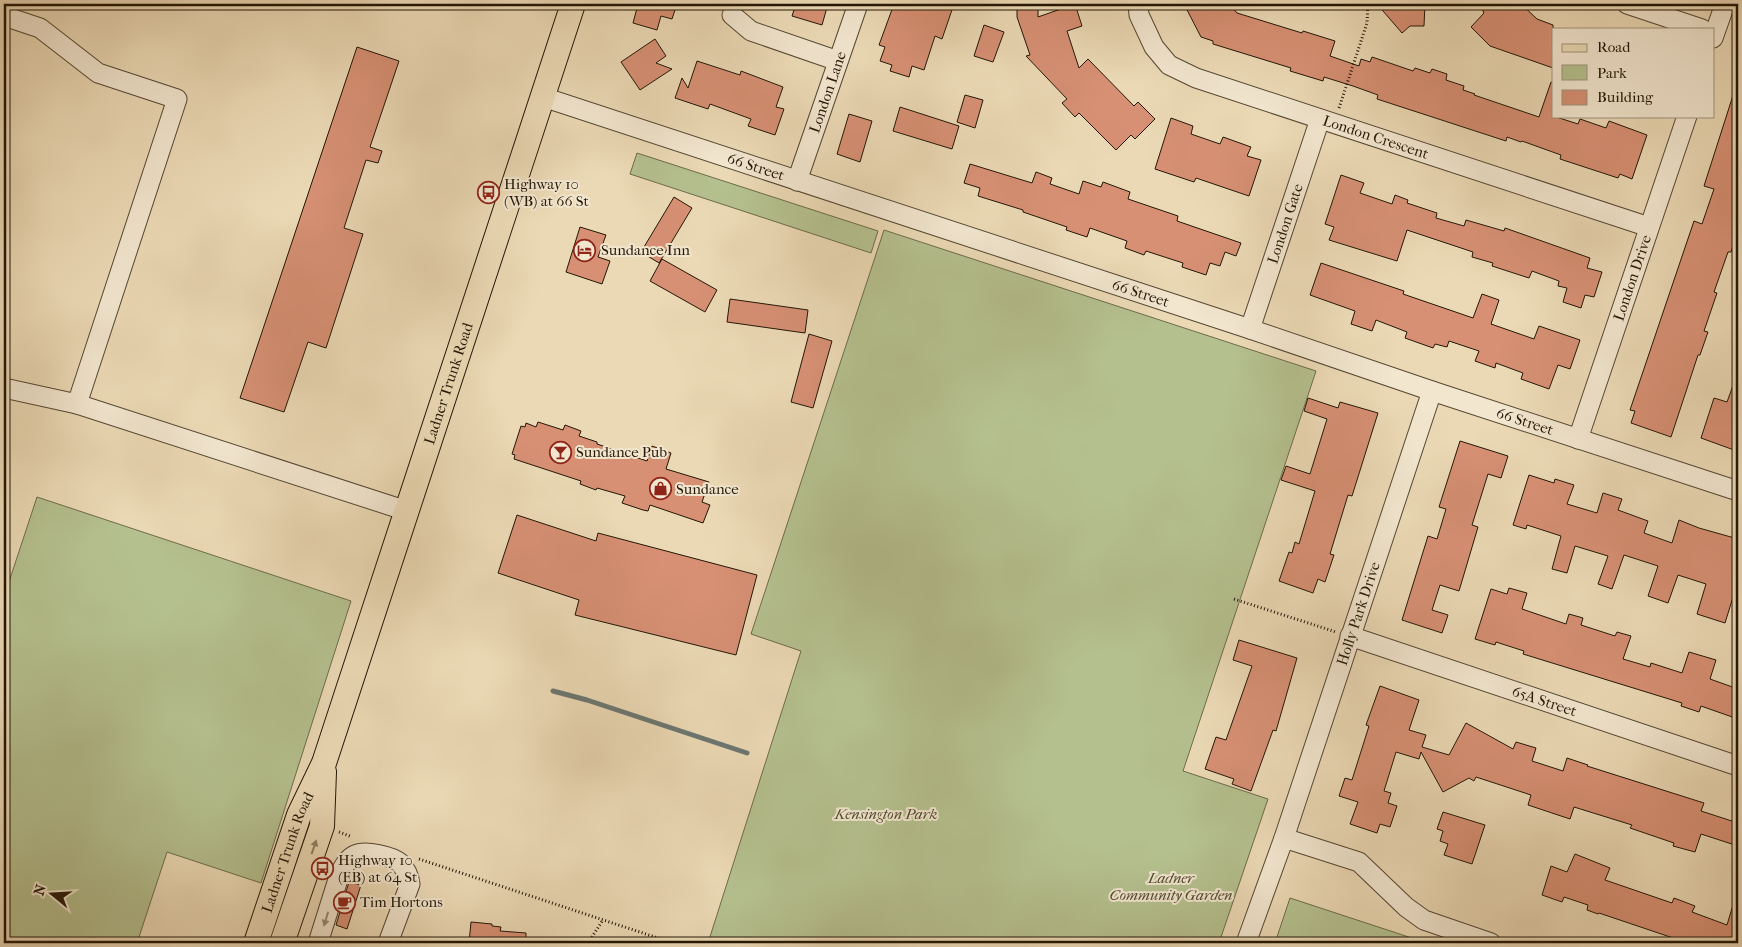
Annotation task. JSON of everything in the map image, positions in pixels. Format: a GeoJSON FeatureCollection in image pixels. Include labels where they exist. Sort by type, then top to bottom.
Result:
{"type":"FeatureCollection","features":[{"type":"Feature","properties":{"kind":"main road","name":"Ladner Trunk Road"},"geometry":{"type":"LineString","coordinates":[[256,943],[299,815],[324,763],[573,4]]}},
{"type":"Feature","properties":{"kind":"main road","name":"Ladner Trunk Road"},"geometry":{"type":"LineString","coordinates":[[282,943],[322,826],[324,763]]}},
{"type":"Feature","properties":{"kind":"street","name":"London Lane"},"geometry":{"type":"LineString","coordinates":[[797,181],[858,4]]}},
{"type":"Feature","properties":{"kind":"street","name":"London Crescent"},"geometry":{"type":"LineString","coordinates":[[1138,4],[1139,15],[1154,47],[1169,65],[1196,78],[1328,116],[1649,227]]}},
{"type":"Feature","properties":{"kind":"street"},"geometry":{"type":"LineString","coordinates":[[1627,4],[1697,28]]}},
{"type":"Feature","properties":{"kind":"street"},"geometry":{"type":"LineString","coordinates":[[1713,28],[1725,4]]}},
{"type":"Feature","properties":{"kind":"street"},"geometry":{"type":"LineString","coordinates":[[732,15],[751,31],[838,61]]}},
{"type":"Feature","properties":{"kind":"street"},"geometry":{"type":"LineString","coordinates":[[4,16],[40,28],[98,73],[177,99],[77,404]]}},
{"type":"Feature","properties":{"kind":"street","name":"66 Street"},"geometry":{"type":"LineString","coordinates":[[543,97],[1738,491]]}},
{"type":"Feature","properties":{"kind":"street","name":"London Gate"},"geometry":{"type":"LineString","coordinates":[[1250,329],[1328,116]]}},
{"type":"Feature","properties":{"kind":"street","name":"London Drive"},"geometry":{"type":"LineString","coordinates":[[1578,439],[1686,118]]}},
{"type":"Feature","properties":{"kind":"street"},"geometry":{"type":"LineString","coordinates":[[4,388],[77,404],[407,511]]}},
{"type":"Feature","properties":{"kind":"street","name":"Holly Park Drive"},"geometry":{"type":"LineString","coordinates":[[1246,943],[1284,838],[1432,391]]}},
{"type":"Feature","properties":{"kind":"street","name":"65A Street"},"geometry":{"type":"LineString","coordinates":[[1350,636],[1738,766]]}},
{"type":"Feature","properties":{"kind":"street"},"geometry":{"type":"LineString","coordinates":[[1284,838],[1359,862],[1406,907],[1424,920],[1492,943]]}},
{"type":"Feature","properties":{"kind":"street"},"geometry":{"type":"LineString","coordinates":[[318,943],[340,872],[355,855],[364,852],[375,853],[398,861],[408,874],[410,884],[388,943]]}},
{"type":"Feature","properties":{"kind":"path"},"geometry":{"type":"LineString","coordinates":[[1328,116],[1367,23],[1368,4]]}},
{"type":"Feature","properties":{"kind":"path"},"geometry":{"type":"LineString","coordinates":[[1234,599],[1350,636]]}},
{"type":"Feature","properties":{"kind":"path"},"geometry":{"type":"LineString","coordinates":[[322,826],[357,838]]}},
{"type":"Feature","properties":{"kind":"path"},"geometry":{"type":"LineString","coordinates":[[414,857],[673,943]]}},
{"type":"Feature","properties":{"kind":"path"},"geometry":{"type":"LineString","coordinates":[[588,943],[603,920]]}},
{"type":"Feature","properties":{"kind":"green space"},"geometry":{"type":"Polygon","coordinates":[[[637,153],[878,231],[871,253],[630,174],[637,153]]]}},
{"type":"Feature","properties":{"kind":"green space"},"geometry":{"type":"Polygon","coordinates":[[[884,230],[1316,371],[1183,771],[1268,799],[1219,943],[708,943],[801,651],[751,634],[884,230]]]}},
{"type":"Feature","properties":{"kind":"green space"},"geometry":{"type":"Polygon","coordinates":[[[37,497],[351,601],[261,883],[167,852],[137,943],[4,943],[4,597],[37,497]]]}},
{"type":"Feature","properties":{"kind":"green space"},"geometry":{"type":"Polygon","coordinates":[[[1290,898],[1427,943],[1275,943],[1290,898]]]}},
{"type":"Feature","properties":{"kind":"building"},"geometry":{"type":"Polygon","coordinates":[[[634,4],[677,4],[672,19],[661,16],[657,30],[633,23],[637,8],[633,7],[634,4]]]}},
{"type":"Feature","properties":{"kind":"building"},"geometry":{"type":"Polygon","coordinates":[[[796,4],[828,4],[822,25],[792,16],[796,4]]]}},
{"type":"Feature","properties":{"kind":"building"},"geometry":{"type":"Polygon","coordinates":[[[894,4],[954,4],[942,39],[935,36],[924,70],[912,66],[909,77],[890,71],[892,65],[880,61],[885,47],[879,45],[894,4]]]}},
{"type":"Feature","properties":{"kind":"building"},"geometry":{"type":"Polygon","coordinates":[[[1017,4],[1038,4],[1038,17],[1075,4],[1082,26],[1067,31],[1079,68],[1088,59],[1134,106],[1138,102],[1155,119],[1135,139],[1131,135],[1116,150],[1079,113],[1075,117],[1062,103],[1067,99],[1026,56],[1030,55],[1017,17],[1017,4]]]}},
{"type":"Feature","properties":{"kind":"building"},"geometry":{"type":"Polygon","coordinates":[[[1184,4],[1230,4],[1237,13],[1335,41],[1330,56],[1359,66],[1361,59],[1370,62],[1372,57],[1413,71],[1415,68],[1430,73],[1432,69],[1447,74],[1446,80],[1464,86],[1463,90],[1474,95],[1539,117],[1552,82],[1552,118],[1559,118],[1578,124],[1580,119],[1606,128],[1609,121],[1647,135],[1632,179],[1620,174],[1618,178],[1560,159],[1561,155],[1522,141],[1507,137],[1506,141],[1377,99],[1378,95],[1353,86],[1324,77],[1323,81],[1290,71],[1291,68],[1213,44],[1213,41],[1201,37],[1184,4]]]}},
{"type":"Feature","properties":{"kind":"building"},"geometry":{"type":"Polygon","coordinates":[[[1377,4],[1425,4],[1424,26],[1410,26],[1402,33],[1377,4]]]}},
{"type":"Feature","properties":{"kind":"building"},"geometry":{"type":"Polygon","coordinates":[[[1480,4],[1521,4],[1537,19],[1553,25],[1552,68],[1490,46],[1471,27],[1484,13],[1480,4]]]}},
{"type":"Feature","properties":{"kind":"building"},"geometry":{"type":"Polygon","coordinates":[[[984,25],[1004,32],[993,62],[974,56],[984,25]]]}},
{"type":"Feature","properties":{"kind":"building"},"geometry":{"type":"Polygon","coordinates":[[[655,39],[666,56],[656,63],[672,69],[640,90],[621,62],[655,39]]]}},
{"type":"Feature","properties":{"kind":"building"},"geometry":{"type":"Polygon","coordinates":[[[357,47],[399,61],[370,147],[382,151],[378,163],[366,160],[344,228],[363,234],[326,348],[308,342],[284,412],[240,398],[357,47]]]}},
{"type":"Feature","properties":{"kind":"building"},"geometry":{"type":"Polygon","coordinates":[[[697,61],[740,75],[741,71],[783,87],[776,107],[784,109],[775,135],[748,126],[751,119],[710,104],[708,109],[675,98],[682,78],[688,88],[697,61]]]}},
{"type":"Feature","properties":{"kind":"building"},"geometry":{"type":"Polygon","coordinates":[[[1736,86],[1738,87],[1738,230],[1714,292],[1717,293],[1704,331],[1708,332],[1700,355],[1698,355],[1671,437],[1631,423],[1635,411],[1630,410],[1694,221],[1702,224],[1714,189],[1704,186],[1736,86]]]}},
{"type":"Feature","properties":{"kind":"building"},"geometry":{"type":"Polygon","coordinates":[[[965,95],[983,100],[975,128],[957,122],[965,95]]]}},
{"type":"Feature","properties":{"kind":"building"},"geometry":{"type":"Polygon","coordinates":[[[900,107],[959,126],[952,149],[893,131],[900,107]]]}},
{"type":"Feature","properties":{"kind":"building"},"geometry":{"type":"Polygon","coordinates":[[[849,114],[872,121],[860,162],[837,154],[849,114]]]}},
{"type":"Feature","properties":{"kind":"building"},"geometry":{"type":"Polygon","coordinates":[[[1171,118],[1193,126],[1191,134],[1220,144],[1223,137],[1251,147],[1247,156],[1261,160],[1249,196],[1196,178],[1194,182],[1155,169],[1171,118]]]}},
{"type":"Feature","properties":{"kind":"building"},"geometry":{"type":"Polygon","coordinates":[[[970,164],[1032,183],[1036,172],[1052,178],[1050,184],[1079,194],[1083,181],[1101,187],[1103,182],[1130,192],[1128,199],[1178,216],[1177,221],[1241,243],[1236,256],[1225,252],[1220,266],[1210,263],[1206,275],[1182,267],[1183,263],[1146,251],[1144,255],[1125,248],[1127,241],[1090,228],[1087,237],[1066,230],[1067,227],[1023,212],[1023,210],[978,196],[980,188],[964,183],[970,164]]]}},
{"type":"Feature","properties":{"kind":"building"},"geometry":{"type":"Polygon","coordinates":[[[1341,175],[1364,183],[1360,193],[1392,204],[1395,195],[1408,200],[1407,203],[1437,213],[1436,218],[1464,226],[1466,220],[1504,231],[1505,228],[1590,258],[1587,268],[1602,272],[1594,297],[1585,295],[1581,308],[1563,302],[1567,288],[1558,286],[1559,281],[1532,271],[1529,278],[1492,266],[1493,263],[1472,257],[1473,252],[1407,230],[1397,261],[1329,240],[1334,227],[1325,224],[1341,175]]]}},
{"type":"Feature","properties":{"kind":"building"},"geometry":{"type":"Polygon","coordinates":[[[674,197],[692,208],[659,263],[641,252],[674,197]]]}},
{"type":"Feature","properties":{"kind":"building"},"geometry":{"type":"Polygon","coordinates":[[[580,227],[606,235],[598,257],[610,261],[602,284],[566,272],[580,227]]]}},
{"type":"Feature","properties":{"kind":"building"},"geometry":{"type":"Polygon","coordinates":[[[662,259],[717,290],[705,312],[650,281],[662,259]]]}},
{"type":"Feature","properties":{"kind":"building"},"geometry":{"type":"Polygon","coordinates":[[[1321,263],[1404,291],[1403,294],[1473,318],[1482,294],[1499,300],[1491,324],[1534,339],[1539,326],[1580,340],[1570,369],[1558,365],[1549,389],[1521,379],[1523,373],[1496,363],[1495,368],[1475,361],[1479,351],[1449,341],[1447,347],[1435,344],[1433,348],[1405,338],[1407,332],[1376,320],[1372,331],[1351,324],[1355,311],[1310,295],[1321,263]]]}},
{"type":"Feature","properties":{"kind":"building"},"geometry":{"type":"Polygon","coordinates":[[[730,299],[808,310],[805,333],[727,322],[730,299]]]}},
{"type":"Feature","properties":{"kind":"building"},"geometry":{"type":"Polygon","coordinates":[[[809,334],[832,341],[813,408],[791,402],[809,334]]]}},
{"type":"Feature","properties":{"kind":"building"},"geometry":{"type":"Polygon","coordinates":[[[1736,377],[1738,377],[1738,436],[1734,450],[1701,438],[1714,398],[1727,402],[1736,377]]]}},
{"type":"Feature","properties":{"kind":"building"},"geometry":{"type":"Polygon","coordinates":[[[1308,398],[1338,408],[1340,402],[1378,413],[1352,496],[1348,495],[1330,554],[1334,555],[1325,582],[1318,579],[1313,593],[1279,581],[1289,552],[1292,553],[1295,542],[1299,544],[1315,491],[1281,480],[1286,466],[1310,474],[1327,419],[1304,411],[1308,398]]]}},
{"type":"Feature","properties":{"kind":"building"},"geometry":{"type":"Polygon","coordinates":[[[538,422],[563,430],[565,425],[581,431],[579,436],[597,442],[597,444],[647,461],[652,446],[671,453],[666,469],[709,482],[702,502],[710,505],[703,523],[650,505],[648,511],[622,503],[625,496],[597,488],[596,490],[580,484],[581,481],[514,459],[515,455],[512,454],[521,426],[525,427],[526,423],[536,427],[538,422]]]}},
{"type":"Feature","properties":{"kind":"building"},"geometry":{"type":"Polygon","coordinates":[[[1460,441],[1508,456],[1501,478],[1488,474],[1472,525],[1478,527],[1459,591],[1440,585],[1432,610],[1448,615],[1442,633],[1402,620],[1428,536],[1437,539],[1446,509],[1439,507],[1460,441]]]}},
{"type":"Feature","properties":{"kind":"building"},"geometry":{"type":"Polygon","coordinates":[[[1529,475],[1554,483],[1555,479],[1574,485],[1567,504],[1597,513],[1603,493],[1622,499],[1618,510],[1648,521],[1644,533],[1672,543],[1679,520],[1738,539],[1738,581],[1725,623],[1697,614],[1706,584],[1678,575],[1668,603],[1648,596],[1658,566],[1624,555],[1612,589],[1598,584],[1608,556],[1575,546],[1567,573],[1552,569],[1561,536],[1527,525],[1526,529],[1513,525],[1529,475]]]}},
{"type":"Feature","properties":{"kind":"building"},"geometry":{"type":"Polygon","coordinates":[[[517,515],[596,541],[598,533],[757,575],[736,655],[575,615],[579,600],[498,573],[517,515]]]}},
{"type":"Feature","properties":{"kind":"building"},"geometry":{"type":"Polygon","coordinates":[[[1509,588],[1527,593],[1522,609],[1566,624],[1569,614],[1583,618],[1581,625],[1615,636],[1617,632],[1631,636],[1623,659],[1650,667],[1651,663],[1682,673],[1689,652],[1716,660],[1710,679],[1738,689],[1738,719],[1701,706],[1699,712],[1681,706],[1682,703],[1523,654],[1524,651],[1496,642],[1495,645],[1475,639],[1491,589],[1507,594],[1509,588]]]}},
{"type":"Feature","properties":{"kind":"building"},"geometry":{"type":"Polygon","coordinates":[[[1239,640],[1297,658],[1276,731],[1273,730],[1251,791],[1232,784],[1234,779],[1205,769],[1216,737],[1226,740],[1252,666],[1233,660],[1239,640]]]}},
{"type":"Feature","properties":{"kind":"building"},"geometry":{"type":"Polygon","coordinates":[[[1380,686],[1419,700],[1409,730],[1426,735],[1422,747],[1449,755],[1466,723],[1513,749],[1516,742],[1536,748],[1532,761],[1563,771],[1567,758],[1704,803],[1701,811],[1738,823],[1738,846],[1701,834],[1695,852],[1673,846],[1674,843],[1630,828],[1632,825],[1574,807],[1570,819],[1528,805],[1531,795],[1476,777],[1474,781],[1469,778],[1443,792],[1421,752],[1419,759],[1396,752],[1384,791],[1391,793],[1388,803],[1397,806],[1390,827],[1380,824],[1377,833],[1350,824],[1358,802],[1339,796],[1345,778],[1352,780],[1369,726],[1366,725],[1380,686]]]}},
{"type":"Feature","properties":{"kind":"building"},"geometry":{"type":"Polygon","coordinates":[[[1443,812],[1485,825],[1472,864],[1444,855],[1448,844],[1440,841],[1443,831],[1437,829],[1443,812]]]}},
{"type":"Feature","properties":{"kind":"building"},"geometry":{"type":"Polygon","coordinates":[[[1575,854],[1610,868],[1605,880],[1672,903],[1674,898],[1695,906],[1692,912],[1727,925],[1735,898],[1738,899],[1738,943],[1688,943],[1587,910],[1588,905],[1564,897],[1562,902],[1542,895],[1551,866],[1567,872],[1575,854]]]}},
{"type":"Feature","properties":{"kind":"building"},"geometry":{"type":"Polygon","coordinates":[[[349,882],[361,885],[347,929],[336,925],[349,882]]]}},
{"type":"Feature","properties":{"kind":"building"},"geometry":{"type":"Polygon","coordinates":[[[471,922],[492,924],[492,926],[501,927],[500,931],[526,933],[526,943],[469,943],[471,922]]]}},
{"type":"Feature","properties":{"kind":"waterway"},"geometry":{"type":"LineString","coordinates":[[553,691],[587,700],[747,753]]}},
{"type":"Feature","properties":{"kind":"place","name":"Highway 10 (WB) at 66 St"},"geometry":{"type":"Point","coordinates":[488,193]}},
{"type":"Feature","properties":{"kind":"place","name":"Sundance Inn"},"geometry":{"type":"Point","coordinates":[585,250]}},
{"type":"Feature","properties":{"kind":"place","name":"Sundance Pub"},"geometry":{"type":"Point","coordinates":[560,452]}},
{"type":"Feature","properties":{"kind":"place","name":"Sundance"},"geometry":{"type":"Point","coordinates":[660,489]}},
{"type":"Feature","properties":{"kind":"place","name":"Highway 10 (EB) at 64 St"},"geometry":{"type":"Point","coordinates":[322,869]}},
{"type":"Feature","properties":{"kind":"place","name":"Tim Hortons"},"geometry":{"type":"Point","coordinates":[344,902]}},
{"type":"Feature","properties":{"kind":"park label","name":"Kensington Park"},"geometry":{"type":"Point","coordinates":[886,814]}},
{"type":"Feature","properties":{"kind":"park label","name":"Ladner Community Garden"},"geometry":{"type":"Point","coordinates":[1171,886]}}]}
